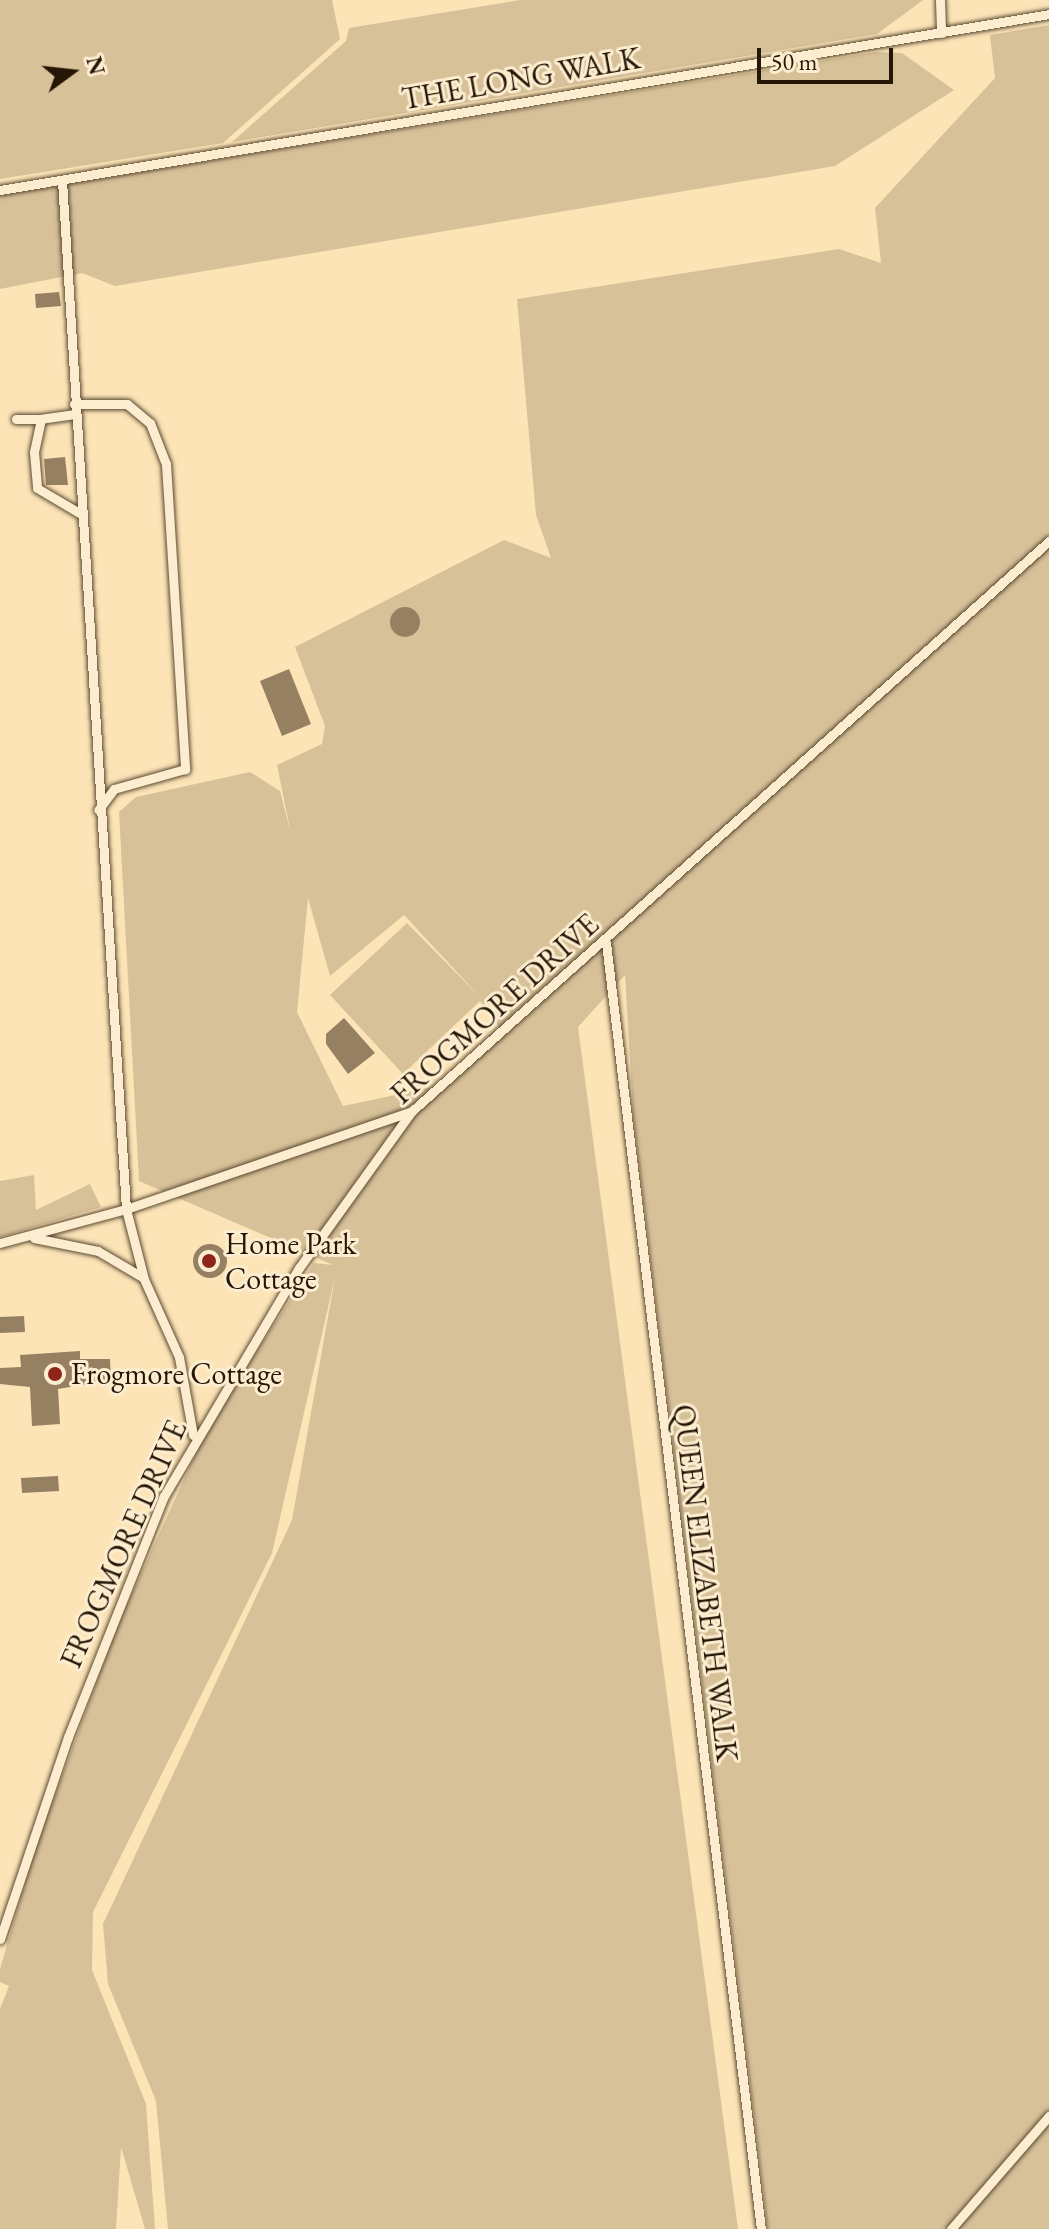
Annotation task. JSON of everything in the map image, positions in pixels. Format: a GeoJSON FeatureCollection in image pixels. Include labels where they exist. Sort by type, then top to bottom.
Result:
{"type":"FeatureCollection","features":[{"type":"Feature","properties":{"kind":"lane"},"geometry":{"type":"LineString","coordinates":[[940,0],[941,33]]}},
{"type":"Feature","properties":{"kind":"lane","name":"THE LONG WALK"},"geometry":{"type":"LineString","coordinates":[[0,190],[1049,14]]}},
{"type":"Feature","properties":{"kind":"lane"},"geometry":{"type":"LineString","coordinates":[[62,180],[98,810],[126,1209],[144,1279],[179,1357],[195,1417],[192,1439]]}},
{"type":"Feature","properties":{"kind":"lane"},"geometry":{"type":"LineString","coordinates":[[16,419],[41,419],[75,409],[127,404],[150,423],[166,464],[185,769],[114,789],[98,810]]}},
{"type":"Feature","properties":{"kind":"lane"},"geometry":{"type":"LineString","coordinates":[[41,419],[35,434],[37,488],[81,514]]}},
{"type":"Feature","properties":{"kind":"lane","name":"FROGMORE DRIVE"},"geometry":{"type":"LineString","coordinates":[[0,1939],[103,1645],[192,1439],[299,1268],[412,1111],[606,943],[1049,541]]}},
{"type":"Feature","properties":{"kind":"lane","name":"QUEEN ELIZABETH WALK"},"geometry":{"type":"LineString","coordinates":[[606,943],[761,2229]]}},
{"type":"Feature","properties":{"kind":"lane"},"geometry":{"type":"LineString","coordinates":[[0,1243],[126,1209],[412,1111]]}},
{"type":"Feature","properties":{"kind":"lane"},"geometry":{"type":"LineString","coordinates":[[27,1237],[98,1251],[144,1279]]}},
{"type":"Feature","properties":{"kind":"lane"},"geometry":{"type":"LineString","coordinates":[[951,2229],[1049,2116]]}},
{"type":"Feature","properties":{"kind":"shaded area"},"geometry":{"type":"Polygon","coordinates":[[[0,0],[332,0],[340,39],[223,143],[0,179],[0,0]]]}},
{"type":"Feature","properties":{"kind":"shaded area"},"geometry":{"type":"Polygon","coordinates":[[[520,0],[923,0],[877,34],[232,142],[346,41],[349,28],[520,0]]]}},
{"type":"Feature","properties":{"kind":"shaded area"},"geometry":{"type":"Polygon","coordinates":[[[1049,25],[1049,2229],[768,2229],[633,1112],[625,975],[578,1027],[738,2229],[168,2229],[156,2101],[108,1984],[103,1924],[292,1520],[335,1277],[272,1553],[93,1912],[92,1970],[146,2104],[155,2229],[145,2229],[121,2147],[116,2229],[0,2229],[0,2009],[9,1986],[0,1982],[0,1969],[35,1849],[119,1622],[208,1427],[314,1263],[333,1265],[139,1181],[119,812],[136,797],[250,772],[280,791],[291,834],[277,765],[322,744],[325,726],[295,647],[504,540],[551,558],[536,515],[517,299],[839,249],[881,263],[875,208],[995,78],[990,35],[1049,25]],[[308,898],[297,1012],[343,1106],[433,1087],[499,1027],[480,1001],[403,1074],[330,995],[407,923],[482,999],[404,915],[330,976],[308,898]]]}},
{"type":"Feature","properties":{"kind":"shaded area"},"geometry":{"type":"Polygon","coordinates":[[[876,52],[902,53],[954,90],[835,166],[115,286],[82,273],[0,289],[0,195],[876,52]]]}},
{"type":"Feature","properties":{"kind":"shaded area"},"geometry":{"type":"Polygon","coordinates":[[[34,1175],[36,1210],[90,1184],[101,1207],[0,1237],[0,1181],[34,1175]]]}},
{"type":"Feature","properties":{"kind":"building"},"geometry":{"type":"Polygon","coordinates":[[[59,292],[61,306],[36,308],[35,294],[59,292]]]}},
{"type":"Feature","properties":{"kind":"building"},"geometry":{"type":"Polygon","coordinates":[[[65,457],[68,485],[46,485],[44,459],[65,457]]]}},
{"type":"Feature","properties":{"kind":"building"},"geometry":{"type":"Polygon","coordinates":[[[405,607],[416,611],[420,622],[416,633],[405,637],[394,633],[390,622],[394,611],[405,607]]]}},
{"type":"Feature","properties":{"kind":"building"},"geometry":{"type":"Polygon","coordinates":[[[289,669],[311,724],[282,736],[260,681],[289,669]]]}},
{"type":"Feature","properties":{"kind":"building"},"geometry":{"type":"Polygon","coordinates":[[[344,1018],[375,1053],[348,1074],[326,1044],[326,1034],[344,1018]]]}},
{"type":"Feature","properties":{"kind":"building","name":"Home Park Cottage"},"geometry":{"type":"Polygon","coordinates":[[[210,1244],[222,1249],[227,1261],[222,1273],[210,1278],[198,1273],[193,1261],[198,1249],[210,1244]]]}},
{"type":"Feature","properties":{"kind":"building"},"geometry":{"type":"Polygon","coordinates":[[[24,1316],[25,1332],[0,1333],[0,1317],[24,1316]]]}},
{"type":"Feature","properties":{"kind":"building","name":"Frogmore Cottage"},"geometry":{"type":"Polygon","coordinates":[[[80,1351],[80,1359],[110,1359],[111,1380],[58,1389],[60,1424],[32,1426],[30,1387],[0,1384],[0,1368],[21,1367],[20,1355],[80,1351]]]}},
{"type":"Feature","properties":{"kind":"building"},"geometry":{"type":"Polygon","coordinates":[[[58,1476],[59,1491],[22,1493],[21,1478],[58,1476]]]}},
{"type":"Feature","properties":{"kind":"place","name":"Home Park Cottage"},"geometry":{"type":"Point","coordinates":[209,1261]}},
{"type":"Feature","properties":{"kind":"place","name":"Frogmore Cottage"},"geometry":{"type":"Point","coordinates":[55,1374]}}]}
